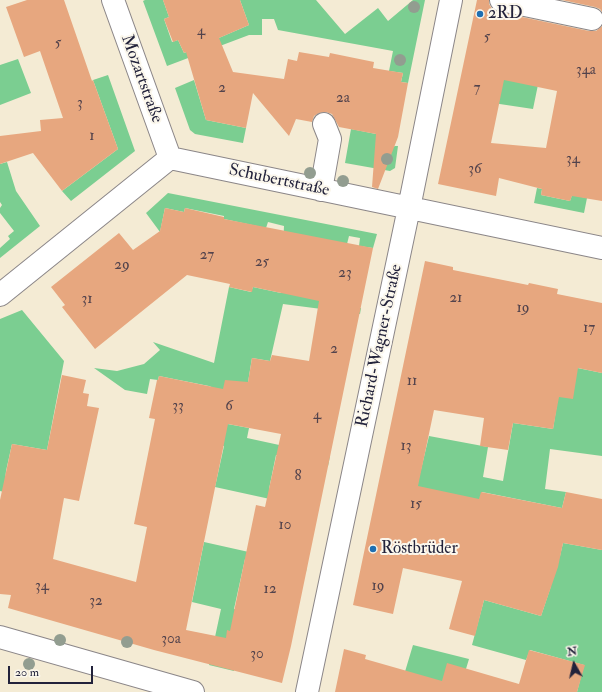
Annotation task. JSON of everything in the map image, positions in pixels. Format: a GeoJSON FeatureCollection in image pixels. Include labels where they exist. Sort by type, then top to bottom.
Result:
{"type":"FeatureCollection","features":[{"type":"Feature","properties":{"kind":"street","name":"Mozartstraße"},"geometry":{"type":"LineString","coordinates":[[113,0],[170,158]]}},
{"type":"Feature","properties":{"kind":"street","name":"Richard-Wagner-Straße"},"geometry":{"type":"LineString","coordinates":[[307,692],[409,208],[451,0]]}},
{"type":"Feature","properties":{"kind":"street"},"geometry":{"type":"LineString","coordinates":[[501,0],[592,19]]}},
{"type":"Feature","properties":{"kind":"street"},"geometry":{"type":"LineString","coordinates":[[321,190],[332,130]]}},
{"type":"Feature","properties":{"kind":"street","name":"Schubertstraße"},"geometry":{"type":"LineString","coordinates":[[170,158],[602,248]]}},
{"type":"Feature","properties":{"kind":"street"},"geometry":{"type":"LineString","coordinates":[[0,295],[170,158]]}},
{"type":"Feature","properties":{"kind":"street"},"geometry":{"type":"LineString","coordinates":[[0,637],[193,692]]}},
{"type":"Feature","properties":{"kind":"green space"},"geometry":{"type":"Polygon","coordinates":[[[163,0],[169,17],[164,19],[172,42],[178,40],[184,53],[249,25],[240,0],[316,0],[345,34],[378,8],[388,21],[413,0],[425,0],[408,83],[401,82],[403,73],[389,71],[393,51],[278,30],[274,19],[262,19],[262,35],[249,35],[167,66],[143,1],[163,0]]]}},
{"type":"Feature","properties":{"kind":"green space"},"geometry":{"type":"Polygon","coordinates":[[[508,31],[540,75],[533,109],[493,103],[508,31]]]}},
{"type":"Feature","properties":{"kind":"green space"},"geometry":{"type":"Polygon","coordinates":[[[18,59],[31,93],[0,105],[0,65],[18,59]]]}},
{"type":"Feature","properties":{"kind":"green space"},"geometry":{"type":"Polygon","coordinates":[[[108,75],[135,151],[71,201],[62,191],[118,149],[93,80],[108,75]]]}},
{"type":"Feature","properties":{"kind":"green space"},"geometry":{"type":"Polygon","coordinates":[[[194,80],[206,120],[246,128],[243,143],[195,134],[190,130],[175,88],[194,80]]]}},
{"type":"Feature","properties":{"kind":"green space"},"geometry":{"type":"Polygon","coordinates":[[[351,129],[376,134],[384,151],[398,146],[395,168],[390,171],[345,163],[351,129]]]}},
{"type":"Feature","properties":{"kind":"green space"},"geometry":{"type":"Polygon","coordinates":[[[7,162],[16,191],[40,226],[0,258],[0,248],[10,239],[8,236],[14,231],[0,213],[0,208],[2,205],[0,202],[0,164],[7,162]]]}},
{"type":"Feature","properties":{"kind":"green space"},"geometry":{"type":"Polygon","coordinates":[[[537,188],[542,189],[541,195],[570,201],[572,195],[587,198],[584,213],[534,203],[537,188]]]}},
{"type":"Feature","properties":{"kind":"green space"},"geometry":{"type":"Polygon","coordinates":[[[168,193],[377,234],[373,248],[359,246],[360,238],[349,236],[347,244],[317,299],[361,308],[360,314],[283,304],[270,361],[252,358],[248,382],[223,392],[209,386],[159,376],[158,380],[150,379],[147,394],[125,390],[94,368],[117,371],[144,364],[160,350],[153,342],[214,363],[229,287],[251,292],[253,287],[281,293],[284,226],[268,222],[266,228],[224,219],[224,216],[185,208],[184,212],[165,208],[160,232],[146,213],[168,193]]]}},
{"type":"Feature","properties":{"kind":"green space"},"geometry":{"type":"Polygon","coordinates":[[[22,310],[64,361],[47,450],[12,444],[6,471],[4,492],[0,491],[0,319],[22,310]]]}},
{"type":"Feature","properties":{"kind":"green space"},"geometry":{"type":"Polygon","coordinates":[[[563,365],[602,373],[602,456],[550,449],[545,489],[566,492],[562,508],[482,492],[472,539],[560,556],[563,543],[602,550],[602,692],[577,692],[584,665],[530,650],[526,660],[472,645],[484,600],[541,616],[551,586],[494,570],[417,486],[429,436],[488,447],[483,477],[503,481],[513,423],[553,429],[563,365]]]}},
{"type":"Feature","properties":{"kind":"green space"},"geometry":{"type":"Polygon","coordinates":[[[217,422],[249,428],[247,438],[330,456],[328,466],[276,455],[269,489],[279,501],[215,487],[224,446],[199,441],[217,422]]]}},
{"type":"Feature","properties":{"kind":"green space"},"geometry":{"type":"Polygon","coordinates":[[[204,542],[307,565],[306,572],[245,559],[234,609],[272,617],[235,667],[234,671],[209,665],[221,609],[192,602],[204,542]]]}},
{"type":"Feature","properties":{"kind":"green space"},"geometry":{"type":"Polygon","coordinates":[[[413,645],[469,659],[459,692],[404,675],[413,645]]]}},
{"type":"Feature","properties":{"kind":"building"},"geometry":{"type":"Polygon","coordinates":[[[27,0],[64,0],[92,81],[93,80],[118,149],[62,191],[33,153],[0,164],[0,136],[41,131],[40,120],[63,118],[40,51],[24,57],[6,7],[27,0]]]}},
{"type":"Feature","properties":{"kind":"building"},"geometry":{"type":"Polygon","coordinates":[[[163,0],[240,0],[249,25],[219,38],[233,72],[284,79],[288,59],[297,61],[299,52],[329,57],[330,53],[374,62],[373,68],[403,73],[401,82],[408,83],[398,137],[378,189],[372,187],[376,134],[339,127],[332,114],[326,112],[319,113],[314,116],[312,122],[296,119],[289,136],[253,93],[246,128],[206,120],[186,52],[184,53],[178,40],[173,42],[164,19],[169,17],[163,0]]]}},
{"type":"Feature","properties":{"kind":"building"},"geometry":{"type":"Polygon","coordinates":[[[477,0],[489,0],[489,4],[492,9],[498,12],[589,31],[596,31],[602,26],[602,201],[572,196],[570,201],[541,195],[542,189],[499,178],[496,196],[438,184],[477,0]],[[504,80],[491,143],[546,148],[557,91],[504,80]]]}},
{"type":"Feature","properties":{"kind":"building"},"geometry":{"type":"Polygon","coordinates":[[[562,0],[602,0],[602,12],[600,9],[595,7],[562,0]]]}},
{"type":"Feature","properties":{"kind":"building"},"geometry":{"type":"Polygon","coordinates":[[[165,208],[184,212],[185,208],[224,217],[224,219],[373,248],[291,646],[282,683],[154,650],[8,608],[11,595],[0,594],[0,500],[12,444],[47,450],[62,375],[86,380],[83,393],[89,394],[87,406],[99,408],[79,501],[64,498],[53,559],[136,582],[147,527],[134,524],[155,419],[149,418],[159,376],[223,389],[225,380],[248,382],[252,358],[270,361],[272,355],[309,361],[319,301],[253,287],[252,292],[229,287],[230,284],[187,275],[95,349],[62,307],[65,305],[51,287],[119,233],[133,250],[160,231],[165,208]],[[228,424],[186,630],[226,638],[227,630],[230,631],[256,505],[265,507],[281,434],[228,424]]]}},
{"type":"Feature","properties":{"kind":"building"},"geometry":{"type":"Polygon","coordinates":[[[425,261],[453,267],[453,270],[528,285],[529,283],[558,289],[557,294],[602,303],[602,373],[578,368],[573,399],[559,397],[553,429],[513,423],[508,450],[480,446],[484,418],[434,410],[418,486],[479,499],[481,492],[562,508],[566,492],[602,499],[602,550],[563,543],[558,567],[541,616],[484,600],[475,636],[449,629],[462,581],[403,568],[393,614],[353,605],[425,261]]]}},
{"type":"Feature","properties":{"kind":"building"},"geometry":{"type":"Polygon","coordinates":[[[344,649],[366,655],[365,659],[442,681],[447,663],[519,684],[529,650],[585,665],[577,692],[335,692],[344,649]]]}},
{"type":"Feature","properties":{"kind":"place","name":"2RD"},"geometry":{"type":"Point","coordinates":[480,14]}},
{"type":"Feature","properties":{"kind":"place","name":"Röstbrüder"},"geometry":{"type":"Point","coordinates":[373,549]}}]}
